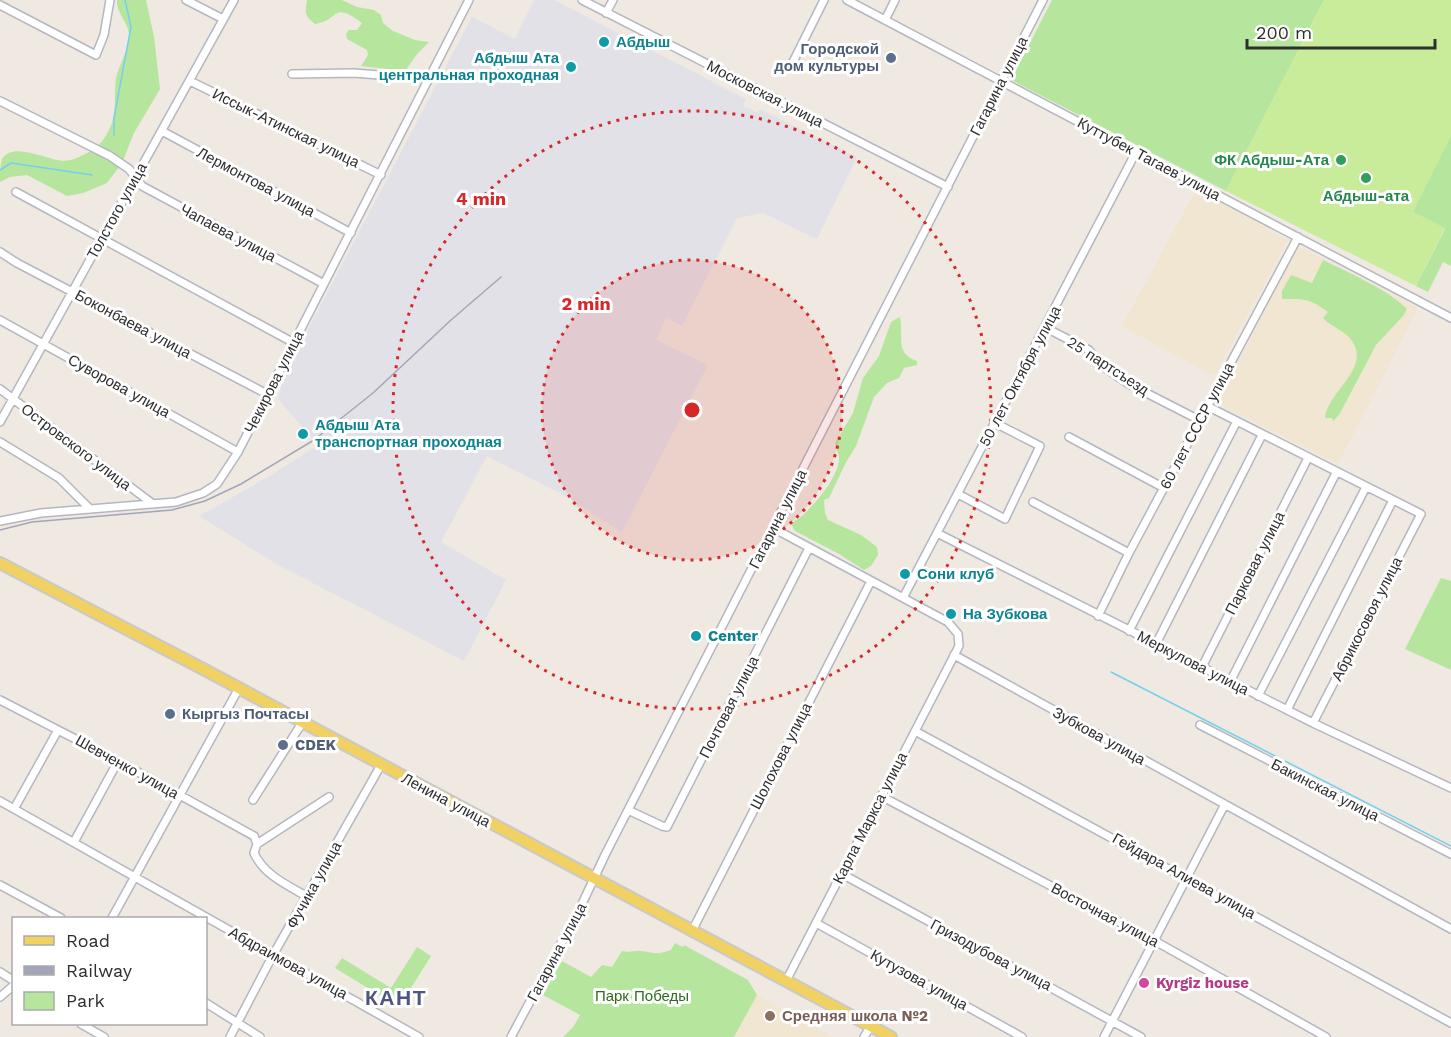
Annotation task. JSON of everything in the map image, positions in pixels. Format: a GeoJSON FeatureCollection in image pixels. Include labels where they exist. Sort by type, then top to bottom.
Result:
{"type":"FeatureCollection","features":[{"type":"Feature","properties":{"kind":"main road","name":"Ленина улица"},"geometry":{"type":"LineString","coordinates":[[0,563],[239,688],[891,1037]]}},
{"type":"Feature","properties":{"kind":"street"},"geometry":{"type":"LineString","coordinates":[[0,6],[96,55],[104,35],[110,0]]}},
{"type":"Feature","properties":{"kind":"street"},"geometry":{"type":"LineString","coordinates":[[186,0],[222,19]]}},
{"type":"Feature","properties":{"kind":"street","name":"Толстого улица"},"geometry":{"type":"LineString","coordinates":[[0,422],[234,0]]}},
{"type":"Feature","properties":{"kind":"street","name":"Чекирова улица"},"geometry":{"type":"LineString","coordinates":[[0,520],[40,513],[177,502],[203,493],[217,484],[238,452],[469,0]]}},
{"type":"Feature","properties":{"kind":"street","name":"Московская улица"},"geometry":{"type":"LineString","coordinates":[[582,0],[948,188]]}},
{"type":"Feature","properties":{"kind":"street"},"geometry":{"type":"LineString","coordinates":[[606,13],[613,0]]}},
{"type":"Feature","properties":{"kind":"street"},"geometry":{"type":"LineString","coordinates":[[792,64],[824,0]]}},
{"type":"Feature","properties":{"kind":"street","name":"Куттубек Тагаев улица"},"geometry":{"type":"LineString","coordinates":[[847,0],[865,5],[885,20],[1451,318]]}},
{"type":"Feature","properties":{"kind":"street"},"geometry":{"type":"LineString","coordinates":[[885,20],[895,0]]}},
{"type":"Feature","properties":{"kind":"street","name":"Гагарина улица"},"geometry":{"type":"LineString","coordinates":[[511,1037],[576,916],[628,810],[1002,82],[1041,1]]}},
{"type":"Feature","properties":{"kind":"street"},"geometry":{"type":"LineString","coordinates":[[292,74],[354,74],[429,79]]}},
{"type":"Feature","properties":{"kind":"street","name":"Иссык-Атинская улица"},"geometry":{"type":"LineString","coordinates":[[190,81],[381,175]]}},
{"type":"Feature","properties":{"kind":"street","name":"Чапаева улица"},"geometry":{"type":"LineString","coordinates":[[0,101],[110,156],[137,177],[142,186],[324,284]]}},
{"type":"Feature","properties":{"kind":"street","name":"Лермонтова улица"},"geometry":{"type":"LineString","coordinates":[[162,131],[351,233]]}},
{"type":"Feature","properties":{"kind":"street","name":"50 лет Октября улица"},"geometry":{"type":"LineString","coordinates":[[903,598],[1136,153]]}},
{"type":"Feature","properties":{"kind":"street"},"geometry":{"type":"LineString","coordinates":[[16,192],[294,343]]}},
{"type":"Feature","properties":{"kind":"street","name":"60 лет СССР улица"},"geometry":{"type":"LineString","coordinates":[[1098,616],[1129,553],[1202,421],[1298,237]]}},
{"type":"Feature","properties":{"kind":"street","name":"Боконбаева улица"},"geometry":{"type":"LineString","coordinates":[[0,252],[267,394]]}},
{"type":"Feature","properties":{"kind":"street","name":"Суворова улица"},"geometry":{"type":"LineString","coordinates":[[0,320],[238,452]]}},
{"type":"Feature","properties":{"kind":"street","name":"25 партсъезд"},"geometry":{"type":"LineString","coordinates":[[1046,328],[1089,351],[1101,365],[1127,383],[1202,421]]}},
{"type":"Feature","properties":{"kind":"street","name":"Островского улица"},"geometry":{"type":"LineString","coordinates":[[0,389],[153,504]]}},
{"type":"Feature","properties":{"kind":"street"},"geometry":{"type":"LineString","coordinates":[[1209,407],[1393,500],[1287,710]]}},
{"type":"Feature","properties":{"kind":"street"},"geometry":{"type":"LineString","coordinates":[[1129,631],[1237,421]]}},
{"type":"Feature","properties":{"kind":"street"},"geometry":{"type":"LineString","coordinates":[[958,494],[1005,519],[1040,446],[995,423]]}},
{"type":"Feature","properties":{"kind":"street"},"geometry":{"type":"LineString","coordinates":[[1156,644],[1262,435]]}},
{"type":"Feature","properties":{"kind":"street"},"geometry":{"type":"LineString","coordinates":[[1069,437],[1164,488]]}},
{"type":"Feature","properties":{"kind":"street"},"geometry":{"type":"LineString","coordinates":[[0,442],[59,478],[90,509]]}},
{"type":"Feature","properties":{"kind":"street","name":"Парковая улица"},"geometry":{"type":"LineString","coordinates":[[1202,668],[1308,458]]}},
{"type":"Feature","properties":{"kind":"street"},"geometry":{"type":"LineString","coordinates":[[1230,682],[1336,472]]}},
{"type":"Feature","properties":{"kind":"street"},"geometry":{"type":"LineString","coordinates":[[1258,696],[1366,487]]}},
{"type":"Feature","properties":{"kind":"street","name":"Абрикосовоя улица"},"geometry":{"type":"LineString","coordinates":[[1313,723],[1421,514],[1393,500]]}},
{"type":"Feature","properties":{"kind":"street"},"geometry":{"type":"LineString","coordinates":[[1033,502],[1129,553]]}},
{"type":"Feature","properties":{"kind":"street"},"geometry":{"type":"LineString","coordinates":[[773,528],[948,622],[958,634],[959,646],[954,655]]}},
{"type":"Feature","properties":{"kind":"street","name":"Меркулова улица"},"geometry":{"type":"LineString","coordinates":[[937,533],[1258,696],[1451,788]]}},
{"type":"Feature","properties":{"kind":"street","name":"Почтовая улица"},"geometry":{"type":"LineString","coordinates":[[628,810],[667,827],[809,548]]}},
{"type":"Feature","properties":{"kind":"street","name":"Шолохова улица"},"geometry":{"type":"LineString","coordinates":[[692,931],[871,580]]}},
{"type":"Feature","properties":{"kind":"street","name":"Карла Маркса улица"},"geometry":{"type":"LineString","coordinates":[[786,981],[954,655]]}},
{"type":"Feature","properties":{"kind":"street","name":"Зубкова улица"},"geometry":{"type":"LineString","coordinates":[[954,655],[1224,806],[1451,929]]}},
{"type":"Feature","properties":{"kind":"street"},"geometry":{"type":"LineString","coordinates":[[113,917],[239,688]]}},
{"type":"Feature","properties":{"kind":"street","name":"Шевченко улица"},"geometry":{"type":"LineString","coordinates":[[0,700],[118,761],[255,840]]}},
{"type":"Feature","properties":{"kind":"street"},"geometry":{"type":"LineString","coordinates":[[253,800],[302,723]]}},
{"type":"Feature","properties":{"kind":"street","name":"Бакинская улица"},"geometry":{"type":"LineString","coordinates":[[1200,725],[1451,854]]}},
{"type":"Feature","properties":{"kind":"street"},"geometry":{"type":"LineString","coordinates":[[14,809],[58,730]]}},
{"type":"Feature","properties":{"kind":"street","name":"Гейдара Алиева улица"},"geometry":{"type":"LineString","coordinates":[[915,731],[1451,1023]]}},
{"type":"Feature","properties":{"kind":"street"},"geometry":{"type":"LineString","coordinates":[[74,842],[118,761]]}},
{"type":"Feature","properties":{"kind":"street","name":"Фучика улица"},"geometry":{"type":"LineString","coordinates":[[230,1037],[273,955],[381,765]]}},
{"type":"Feature","properties":{"kind":"street","name":"Восточная улица"},"geometry":{"type":"LineString","coordinates":[[881,796],[1155,941],[1326,1037]]}},
{"type":"Feature","properties":{"kind":"street"},"geometry":{"type":"LineString","coordinates":[[308,897],[259,865],[254,853],[255,840],[329,797]]}},
{"type":"Feature","properties":{"kind":"street","name":"Абдраимова улица"},"geometry":{"type":"LineString","coordinates":[[0,801],[206,917]]}},
{"type":"Feature","properties":{"kind":"street"},"geometry":{"type":"LineString","coordinates":[[1104,1037],[1224,806]]}},
{"type":"Feature","properties":{"kind":"street","name":"Гризодубова улица"},"geometry":{"type":"LineString","coordinates":[[842,874],[1141,1037]]}},
{"type":"Feature","properties":{"kind":"street"},"geometry":{"type":"LineString","coordinates":[[0,885],[59,917]]}},
{"type":"Feature","properties":{"kind":"street","name":"Абдраимова улица"},"geometry":{"type":"LineString","coordinates":[[207,918],[418,1037]]}},
{"type":"Feature","properties":{"kind":"street","name":"Кутузова улица"},"geometry":{"type":"LineString","coordinates":[[816,923],[1022,1037]]}},
{"type":"Feature","properties":{"kind":"street"},"geometry":{"type":"LineString","coordinates":[[0,972],[12,981]]}},
{"type":"Feature","properties":{"kind":"street"},"geometry":{"type":"LineString","coordinates":[[0,997],[12,985]]}},
{"type":"Feature","properties":{"kind":"street"},"geometry":{"type":"LineString","coordinates":[[207,1004],[260,1037]]}},
{"type":"Feature","properties":{"kind":"street"},"geometry":{"type":"LineString","coordinates":[[84,1025],[104,1037]]}},
{"type":"Feature","properties":{"kind":"street"},"geometry":{"type":"LineString","coordinates":[[864,1037],[871,1026]]}},
{"type":"Feature","properties":{"kind":"shaded area"},"geometry":{"type":"Polygon","coordinates":[[[534,0],[554,0],[746,99],[743,106],[757,113],[760,109],[857,157],[817,239],[763,213],[737,218],[682,326],[666,318],[656,340],[708,365],[622,532],[561,494],[487,456],[441,542],[506,580],[464,661],[280,566],[199,516],[273,474],[318,445],[278,399],[284,375],[472,17],[515,39],[534,0]]]}},
{"type":"Feature","properties":{"kind":"shaded area"},"geometry":{"type":"Polygon","coordinates":[[[1196,190],[1288,240],[1214,376],[1122,326],[1196,190]]]}},
{"type":"Feature","properties":{"kind":"shaded area"},"geometry":{"type":"Polygon","coordinates":[[[1298,246],[1418,308],[1338,464],[1218,403],[1298,246]]]}},
{"type":"Feature","properties":{"kind":"shaded area","name":"Средняя школа №2"},"geometry":{"type":"Polygon","coordinates":[[[757,995],[833,1037],[734,1037],[757,995]]]}},
{"type":"Feature","properties":{"kind":"green space"},"geometry":{"type":"Polygon","coordinates":[[[117,0],[146,0],[154,37],[160,89],[134,133],[122,163],[107,183],[83,193],[67,196],[27,175],[10,177],[0,182],[1,161],[7,154],[22,151],[68,161],[90,151],[103,140],[111,125],[116,78],[129,40],[128,30],[118,9],[117,0]]]}},
{"type":"Feature","properties":{"kind":"green space"},"geometry":{"type":"Polygon","coordinates":[[[307,0],[342,0],[357,7],[374,10],[381,15],[383,23],[393,31],[415,40],[429,42],[405,71],[361,66],[368,55],[367,50],[347,39],[346,34],[349,30],[357,30],[362,23],[340,12],[315,24],[306,14],[307,0]]]}},
{"type":"Feature","properties":{"kind":"green space"},"geometry":{"type":"Polygon","coordinates":[[[1052,0],[1324,0],[1226,191],[1011,80],[1052,0]]]}},
{"type":"Feature","properties":{"kind":"green space","name":"ФК Абдыш-Ата"},"geometry":{"type":"Polygon","coordinates":[[[1324,0],[1451,0],[1451,136],[1413,212],[1445,228],[1416,286],[1226,191],[1324,0]]]}},
{"type":"Feature","properties":{"kind":"green space"},"geometry":{"type":"Polygon","coordinates":[[[1451,122],[1451,266],[1443,262],[1428,292],[1416,286],[1445,229],[1413,212],[1451,122]]]}},
{"type":"Feature","properties":{"kind":"green space"},"geometry":{"type":"Polygon","coordinates":[[[1323,260],[1379,288],[1407,309],[1376,345],[1339,415],[1333,421],[1332,418],[1325,418],[1328,408],[1353,371],[1356,361],[1356,351],[1352,341],[1323,318],[1328,312],[1322,307],[1307,300],[1282,299],[1282,291],[1291,275],[1312,283],[1323,260]]]}},
{"type":"Feature","properties":{"kind":"green space"},"geometry":{"type":"Polygon","coordinates":[[[900,317],[903,349],[905,354],[917,361],[917,365],[904,368],[899,378],[887,383],[874,397],[856,446],[829,498],[824,500],[828,520],[861,535],[877,547],[878,555],[871,566],[864,570],[795,531],[791,524],[801,517],[831,481],[839,457],[835,443],[853,413],[863,378],[879,356],[891,322],[900,317]]]}},
{"type":"Feature","properties":{"kind":"green space"},"geometry":{"type":"Polygon","coordinates":[[[1441,578],[1451,581],[1451,670],[1405,649],[1441,578]]]}},
{"type":"Feature","properties":{"kind":"green space","name":"Парк Победы"},"geometry":{"type":"Polygon","coordinates":[[[675,943],[683,947],[684,945],[748,980],[757,995],[734,1037],[563,1037],[574,1026],[580,1015],[543,995],[562,961],[591,977],[602,965],[612,967],[622,951],[659,953],[671,950],[675,943]]]}},
{"type":"Feature","properties":{"kind":"green space"},"geometry":{"type":"Polygon","coordinates":[[[417,947],[431,956],[399,1007],[335,968],[342,958],[391,988],[417,947]]]}},
{"type":"Feature","properties":{"kind":"waterway"},"geometry":{"type":"LineString","coordinates":[[114,135],[114,118],[131,27],[125,0]]}},
{"type":"Feature","properties":{"kind":"waterway"},"geometry":{"type":"LineString","coordinates":[[0,170],[11,163],[92,175]]}},
{"type":"Feature","properties":{"kind":"waterway"},"geometry":{"type":"LineString","coordinates":[[1111,672],[1451,846]]}},
{"type":"Feature","properties":{"kind":"railway"},"geometry":{"type":"LineString","coordinates":[[0,530],[32,522],[172,510],[205,501],[241,484],[314,440],[373,393],[501,277]]}},
{"type":"Feature","properties":{"kind":"place","name":"Абдыш"},"geometry":{"type":"Point","coordinates":[604,42]}},
{"type":"Feature","properties":{"kind":"place","name":"Городской дом культуры"},"geometry":{"type":"Point","coordinates":[891,58]}},
{"type":"Feature","properties":{"kind":"place","name":"Абдыш Ата центральная проходная"},"geometry":{"type":"Point","coordinates":[571,67]}},
{"type":"Feature","properties":{"kind":"place","name":"ФК Абдыш-Ата"},"geometry":{"type":"Point","coordinates":[1341,160]}},
{"type":"Feature","properties":{"kind":"place","name":"Абдыш-ата"},"geometry":{"type":"Point","coordinates":[1366,178]}},
{"type":"Feature","properties":{"kind":"place","name":"Абдыш Ата транспортная проходная"},"geometry":{"type":"Point","coordinates":[303,434]}},
{"type":"Feature","properties":{"kind":"place","name":"Сони клуб"},"geometry":{"type":"Point","coordinates":[905,574]}},
{"type":"Feature","properties":{"kind":"place","name":"На Зубкова"},"geometry":{"type":"Point","coordinates":[951,614]}},
{"type":"Feature","properties":{"kind":"place","name":"Center"},"geometry":{"type":"Point","coordinates":[696,636]}},
{"type":"Feature","properties":{"kind":"place","name":"Кыргыз Почтасы"},"geometry":{"type":"Point","coordinates":[170,714]}},
{"type":"Feature","properties":{"kind":"place","name":"CDEK"},"geometry":{"type":"Point","coordinates":[283,745]}},
{"type":"Feature","properties":{"kind":"place","name":"Kyrgiz house"},"geometry":{"type":"Point","coordinates":[1144,983]}},
{"type":"Feature","properties":{"kind":"place","name":"Средняя школа №2"},"geometry":{"type":"Point","coordinates":[770,1016]}},
{"type":"Feature","properties":{"kind":"district","name":"КАНТ"},"geometry":{"type":"Point","coordinates":[396,997]}}]}
